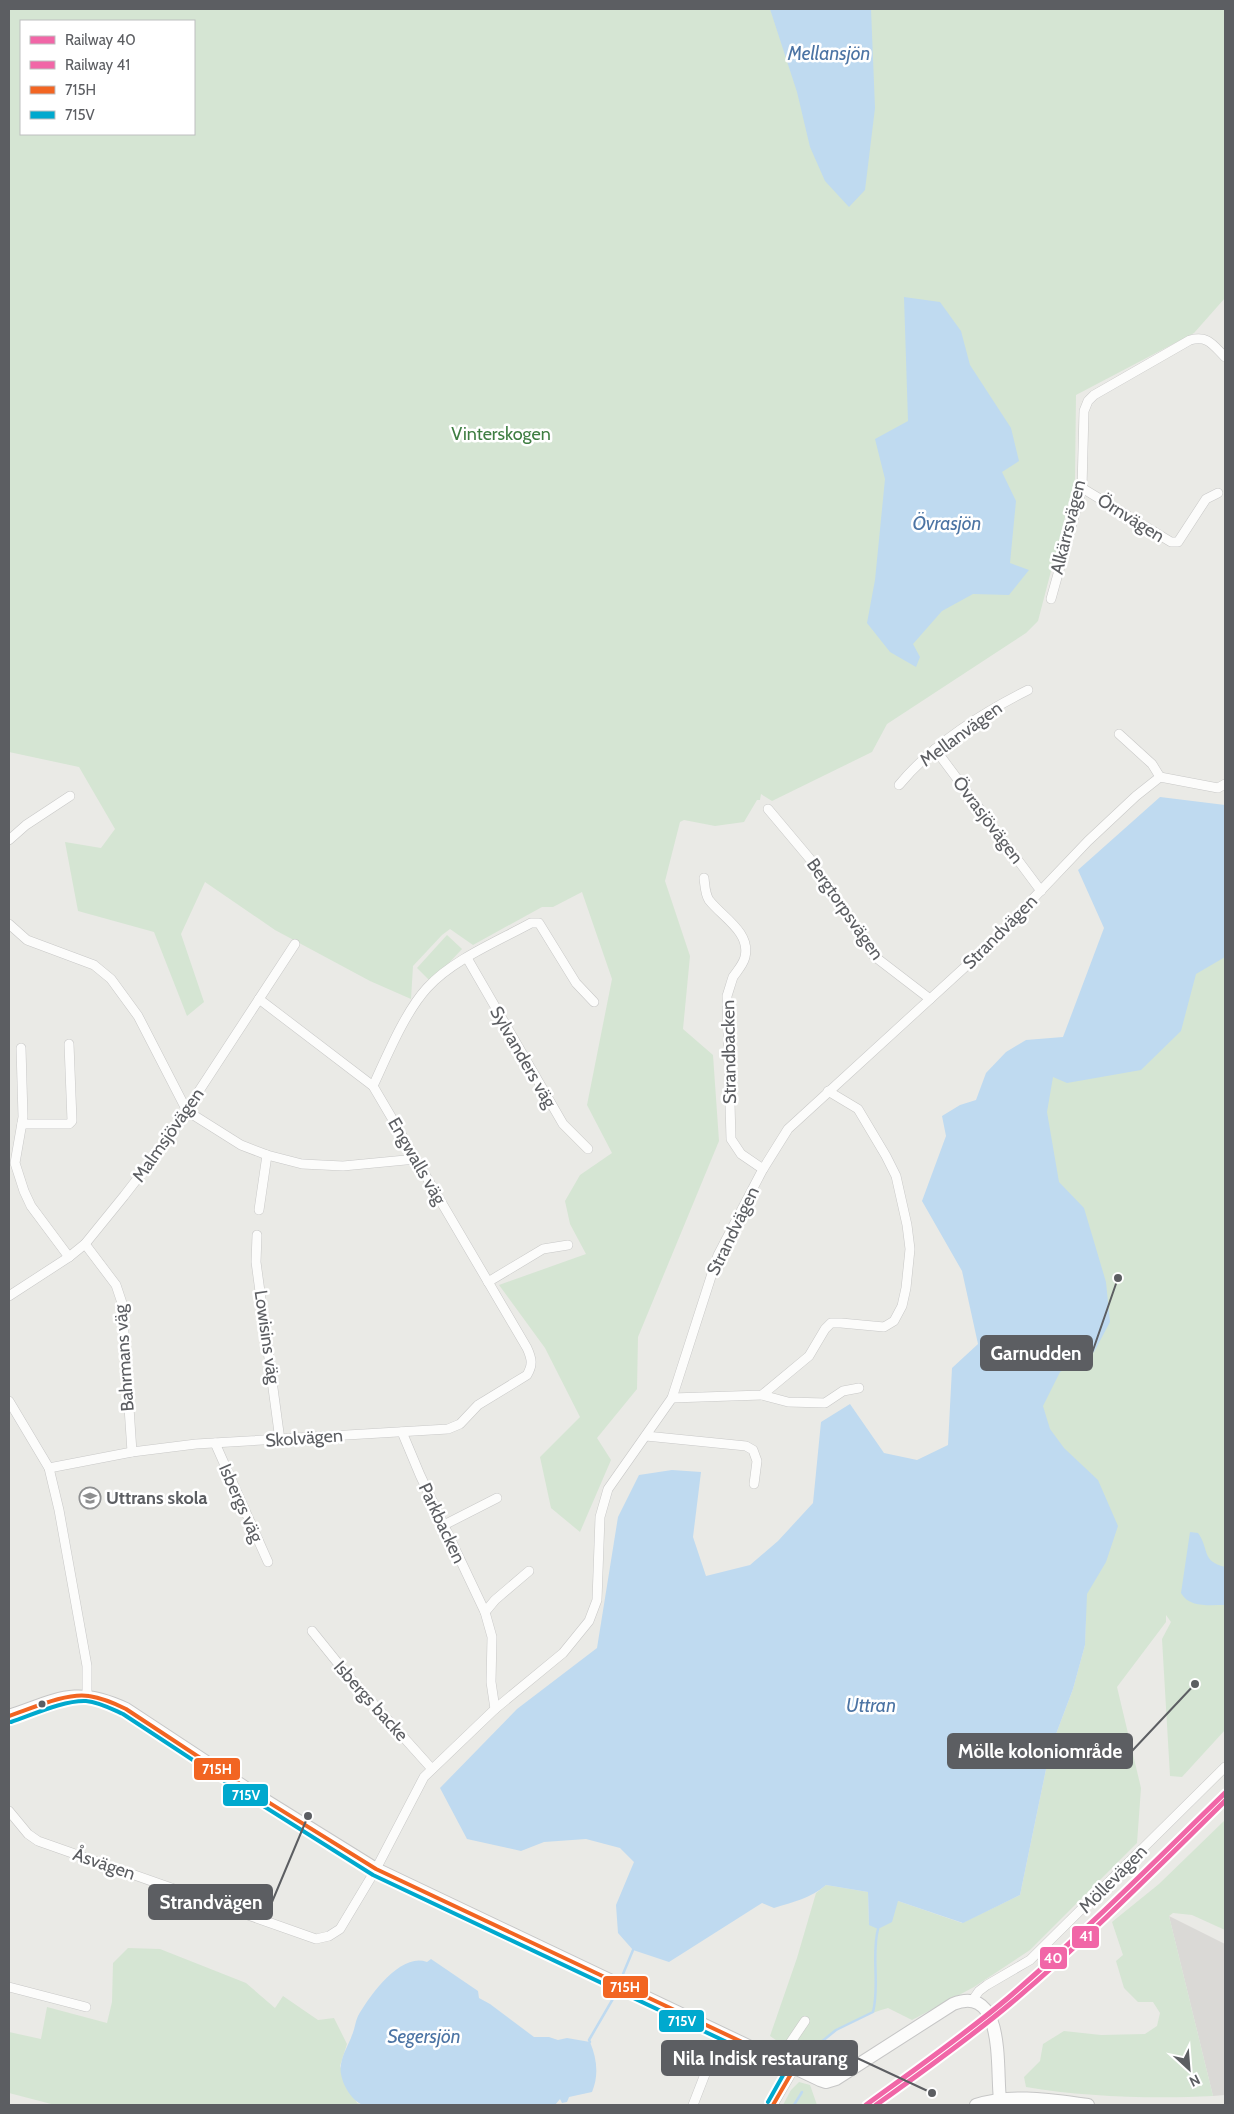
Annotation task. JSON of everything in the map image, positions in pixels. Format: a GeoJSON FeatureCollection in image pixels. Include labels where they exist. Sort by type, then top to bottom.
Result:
{"type":"FeatureCollection","features":[{"type":"Feature","properties":{"kind":"street","name":"Alkärrsvägen"},"geometry":{"type":"LineString","coordinates":[[1051,599],[1082,488],[1084,410],[1088,401],[1104,388],[1196,338],[1203,338],[1210,342],[1225,357]]}},
{"type":"Feature","properties":{"kind":"street","name":"Örnvägen"},"geometry":{"type":"LineString","coordinates":[[1082,488],[1171,542],[1178,542],[1206,499],[1218,493]]}},
{"type":"Feature","properties":{"kind":"street","name":"Mellanvägen"},"geometry":{"type":"LineString","coordinates":[[899,785],[935,749],[978,718],[1028,690]]}},
{"type":"Feature","properties":{"kind":"street"},"geometry":{"type":"LineString","coordinates":[[1119,734],[1152,764],[1160,777],[1218,788],[1225,784]]}},
{"type":"Feature","properties":{"kind":"street","name":"Övrasjövägen"},"geometry":{"type":"LineString","coordinates":[[935,749],[1041,891]]}},
{"type":"Feature","properties":{"kind":"street","name":"Strandvägen"},"geometry":{"type":"LineString","coordinates":[[376,1869],[424,1777],[495,1709],[562,1653],[589,1621],[597,1600],[598,1536],[600,1517],[608,1489],[672,1398],[718,1255],[763,1169],[788,1129],[988,946],[1088,841],[1160,777]]}},
{"type":"Feature","properties":{"kind":"street"},"geometry":{"type":"LineString","coordinates":[[9,840],[26,825],[70,796]]}},
{"type":"Feature","properties":{"kind":"street","name":"Bergtorpsvägen"},"geometry":{"type":"LineString","coordinates":[[768,809],[810,859],[874,956],[930,999]]}},
{"type":"Feature","properties":{"kind":"street","name":"Strandbacken"},"geometry":{"type":"LineString","coordinates":[[704,878],[705,890],[709,900],[741,934],[746,948],[744,958],[727,996],[730,1132],[731,1139],[741,1154],[763,1169]]}},
{"type":"Feature","properties":{"kind":"street"},"geometry":{"type":"LineString","coordinates":[[373,1086],[412,1010],[426,988],[467,958],[531,922],[539,923],[576,983],[594,1002]]}},
{"type":"Feature","properties":{"kind":"street"},"geometry":{"type":"LineString","coordinates":[[9,924],[27,940],[94,964],[111,979],[138,1016],[187,1111],[240,1145],[267,1155],[302,1164],[343,1166],[416,1159]]}},
{"type":"Feature","properties":{"kind":"street","name":"Malmsjövägen"},"geometry":{"type":"LineString","coordinates":[[9,1296],[69,1257],[85,1244],[160,1151],[295,944]]}},
{"type":"Feature","properties":{"kind":"street","name":"Sylvanders väg"},"geometry":{"type":"LineString","coordinates":[[467,958],[562,1124],[588,1148]]}},
{"type":"Feature","properties":{"kind":"street","name":"Engwalls väg"},"geometry":{"type":"LineString","coordinates":[[260,999],[373,1086],[519,1334],[532,1360]]}},
{"type":"Feature","properties":{"kind":"street"},"geometry":{"type":"LineString","coordinates":[[22,1124],[68,1124],[72,1121],[69,1044]]}},
{"type":"Feature","properties":{"kind":"street"},"geometry":{"type":"LineString","coordinates":[[21,1048],[22,1124],[15,1163],[24,1191],[32,1206],[69,1257]]}},
{"type":"Feature","properties":{"kind":"street"},"geometry":{"type":"LineString","coordinates":[[762,1395],[809,1356],[831,1323],[841,1322],[884,1327],[894,1321],[902,1306],[906,1288],[909,1241],[908,1225],[896,1176],[858,1109],[828,1091]]}},
{"type":"Feature","properties":{"kind":"street"},"geometry":{"type":"LineString","coordinates":[[258,1210],[267,1155]]}},
{"type":"Feature","properties":{"kind":"street","name":"Lowisins väg"},"geometry":{"type":"LineString","coordinates":[[257,1235],[256,1262],[280,1440]]}},
{"type":"Feature","properties":{"kind":"street","name":"Bahrmans väg"},"geometry":{"type":"LineString","coordinates":[[85,1244],[116,1285],[122,1303],[132,1452]]}},
{"type":"Feature","properties":{"kind":"street"},"geometry":{"type":"LineString","coordinates":[[488,1282],[543,1250],[568,1245]]}},
{"type":"Feature","properties":{"kind":"street","name":"Skolvägen"},"geometry":{"type":"LineString","coordinates":[[49,1468],[132,1452],[215,1443],[441,1430],[454,1427],[478,1405],[527,1375],[532,1360]]}},
{"type":"Feature","properties":{"kind":"street"},"geometry":{"type":"LineString","coordinates":[[672,1398],[762,1395],[788,1402],[824,1403],[843,1391],[858,1388]]}},
{"type":"Feature","properties":{"kind":"street"},"geometry":{"type":"LineString","coordinates":[[9,1401],[49,1468],[59,1510],[87,1666],[87,1695]]}},
{"type":"Feature","properties":{"kind":"street","name":"Parkbacken"},"geometry":{"type":"LineString","coordinates":[[402,1432],[485,1612],[492,1637],[491,1682],[495,1709]]}},
{"type":"Feature","properties":{"kind":"street"},"geometry":{"type":"LineString","coordinates":[[646,1436],[746,1446],[753,1450],[757,1462],[754,1484]]}},
{"type":"Feature","properties":{"kind":"street","name":"Isbergs väg"},"geometry":{"type":"LineString","coordinates":[[215,1443],[268,1562]]}},
{"type":"Feature","properties":{"kind":"street"},"geometry":{"type":"LineString","coordinates":[[444,1525],[497,1498]]}},
{"type":"Feature","properties":{"kind":"street"},"geometry":{"type":"LineString","coordinates":[[485,1612],[530,1571]]}},
{"type":"Feature","properties":{"kind":"street","name":"Isbergs backe"},"geometry":{"type":"LineString","coordinates":[[312,1631],[345,1672],[432,1769]]}},
{"type":"Feature","properties":{"kind":"street"},"geometry":{"type":"LineString","coordinates":[[9,1716],[67,1697],[87,1695],[104,1699],[126,1709],[252,1792],[376,1869],[721,2032],[779,2053],[795,2067],[826,2082],[836,2079],[953,2004],[972,2001],[991,2018],[995,2029],[1000,2099]]}},
{"type":"Feature","properties":{"kind":"street","name":"Möllevägen"},"geometry":{"type":"LineString","coordinates":[[972,2001],[987,1984],[1030,1960],[1225,1767]]}},
{"type":"Feature","properties":{"kind":"street","name":"Åsvägen"},"geometry":{"type":"LineString","coordinates":[[9,1811],[28,1834],[38,1841],[316,1939],[329,1936],[340,1929],[376,1869]]}},
{"type":"Feature","properties":{"kind":"street"},"geometry":{"type":"LineString","coordinates":[[9,1987],[86,2006]]}},
{"type":"Feature","properties":{"kind":"street"},"geometry":{"type":"LineString","coordinates":[[779,2053],[805,2021]]}},
{"type":"Feature","properties":{"kind":"street"},"geometry":{"type":"LineString","coordinates":[[693,2105],[721,2032]]}},
{"type":"Feature","properties":{"kind":"street"},"geometry":{"type":"LineString","coordinates":[[773,2105],[795,2067]]}},
{"type":"Feature","properties":{"kind":"street"},"geometry":{"type":"LineString","coordinates":[[976,2105],[1000,2099],[1045,2099],[1088,2105]]}},
{"type":"Feature","properties":{"kind":"shaded area"},"geometry":{"type":"Polygon","coordinates":[[[1169,1916],[1225,1944],[1225,2095],[1213,2096],[1169,1916]]]}},
{"type":"Feature","properties":{"kind":"green space","name":"Vinterskogen"},"geometry":{"type":"Polygon","coordinates":[[[9,9],[1225,9],[1225,298],[1194,333],[1076,395],[1075,479],[1038,621],[1026,633],[887,724],[872,752],[772,801],[761,794],[760,800],[757,800],[744,822],[715,826],[684,820],[680,822],[665,881],[690,956],[683,1029],[713,1055],[719,1141],[638,1337],[637,1389],[597,1438],[611,1460],[580,1532],[551,1508],[540,1457],[580,1417],[545,1348],[499,1285],[586,1254],[570,1224],[565,1201],[580,1175],[612,1153],[587,1105],[612,979],[582,892],[553,907],[542,907],[473,945],[450,929],[413,966],[411,999],[370,981],[275,930],[205,882],[181,934],[204,1002],[187,1016],[154,932],[78,911],[65,842],[101,848],[115,829],[79,767],[9,752],[9,9]]]}},
{"type":"Feature","properties":{"kind":"green space"},"geometry":{"type":"Polygon","coordinates":[[[1225,882],[1225,1730],[1182,1777],[1170,1776],[1162,1639],[1171,1622],[1166,1615],[1166,1622],[1117,1687],[1141,1788],[1137,1843],[1030,1950],[974,1987],[912,2020],[888,2008],[852,2022],[820,2043],[821,2056],[808,2062],[770,2036],[797,1958],[816,1893],[826,1885],[868,1892],[869,1925],[898,1901],[962,1923],[1020,1895],[1050,1750],[1073,1689],[1085,1645],[1086,1606],[955,1504],[1045,1065],[1225,882]]]}},
{"type":"Feature","properties":{"kind":"green space"},"geometry":{"type":"Polygon","coordinates":[[[447,935],[462,949],[431,982],[417,968],[447,935]]]}},
{"type":"Feature","properties":{"kind":"green space"},"geometry":{"type":"Polygon","coordinates":[[[1225,1820],[1225,1930],[1192,1915],[1173,1913],[1169,1916],[1213,2096],[1119,2096],[1071,2093],[1026,2087],[1024,2077],[1040,2061],[1043,2044],[1064,2031],[1101,2035],[1145,2034],[1157,2026],[1160,2013],[1153,2002],[1138,2002],[1124,1988],[1116,1961],[1123,1955],[1112,1922],[1159,1884],[1225,1820]]]}},
{"type":"Feature","properties":{"kind":"green space"},"geometry":{"type":"Polygon","coordinates":[[[128,1948],[160,1949],[246,1983],[275,2008],[283,1996],[318,2020],[334,2018],[347,2044],[340,2066],[357,2103],[363,2105],[55,2105],[9,2093],[9,2032],[41,2039],[47,2007],[107,2023],[112,2002],[113,1963],[128,1948]]]}},
{"type":"Feature","properties":{"kind":"green space"},"geometry":{"type":"Polygon","coordinates":[[[799,2082],[810,2085],[817,2105],[783,2105],[791,2090],[799,2082]]]}},
{"type":"Feature","properties":{"kind":"water","name":"Mellansjön"},"geometry":{"type":"Polygon","coordinates":[[[770,9],[871,9],[875,108],[865,190],[849,207],[825,181],[810,147],[797,92],[770,9]]]}},
{"type":"Feature","properties":{"kind":"water","name":"Övrasjön"},"geometry":{"type":"Polygon","coordinates":[[[904,297],[940,302],[961,331],[970,365],[1011,428],[1019,461],[1002,472],[1016,501],[1010,563],[1029,570],[1009,595],[973,594],[942,611],[913,644],[920,657],[916,667],[890,652],[867,623],[875,580],[885,479],[875,439],[908,421],[904,297]]]}},
{"type":"Feature","properties":{"kind":"water","name":"Uttran"},"geometry":{"type":"Polygon","coordinates":[[[1160,797],[1225,805],[1225,957],[1196,974],[1181,1031],[1141,1070],[1067,1083],[1053,1077],[1047,1112],[1059,1182],[1084,1208],[1106,1282],[1110,1322],[1094,1352],[1060,1372],[1043,1406],[1050,1429],[1064,1448],[1098,1480],[1118,1526],[1106,1562],[1087,1594],[1085,1645],[1073,1689],[1050,1750],[1020,1895],[963,1923],[898,1901],[892,1922],[878,1929],[869,1925],[868,1892],[826,1885],[795,1902],[774,1908],[762,1903],[669,1962],[633,1950],[618,1933],[616,1905],[634,1862],[620,1848],[586,1839],[544,1842],[521,1851],[467,1839],[440,1788],[517,1709],[597,1648],[618,1517],[639,1475],[672,1470],[701,1472],[693,1537],[706,1576],[750,1565],[778,1541],[813,1503],[821,1422],[850,1404],[884,1453],[917,1460],[948,1445],[952,1368],[978,1344],[962,1271],[922,1201],[946,1136],[942,1116],[960,1105],[976,1100],[986,1073],[1006,1052],[1026,1040],[1063,1037],[1104,928],[1078,870],[1160,797]],[[1016,1358],[1008,1359],[1007,1366],[1011,1370],[1017,1368],[1020,1364],[1016,1358]]]}},
{"type":"Feature","properties":{"kind":"water"},"geometry":{"type":"Polygon","coordinates":[[[1190,1532],[1198,1533],[1212,1562],[1225,1567],[1225,1605],[1194,1603],[1185,1598],[1181,1593],[1190,1532]]]}},
{"type":"Feature","properties":{"kind":"water","name":"Segersjön"},"geometry":{"type":"Polygon","coordinates":[[[431,1959],[478,1991],[479,1998],[534,2037],[549,2037],[558,2040],[567,2038],[590,2042],[596,2067],[596,2079],[592,2092],[569,2097],[567,2102],[562,2103],[560,2099],[555,2105],[363,2105],[358,2102],[350,2094],[343,2082],[341,2064],[358,2016],[386,1978],[396,1970],[406,1964],[417,1961],[427,1962],[431,1959]]]}},
{"type":"Feature","properties":{"kind":"waterway"},"geometry":{"type":"LineString","coordinates":[[819,2068],[820,2043],[836,2030],[873,2012],[876,1991],[875,1949],[878,1929]]}},
{"type":"Feature","properties":{"kind":"waterway"},"geometry":{"type":"LineString","coordinates":[[623,1974],[633,1950]]}},
{"type":"Feature","properties":{"kind":"waterway"},"geometry":{"type":"LineString","coordinates":[[590,2042],[589,2040],[614,1997]]}},
{"type":"Feature","properties":{"kind":"waterway"},"geometry":{"type":"LineString","coordinates":[[794,2105],[802,2092]]}},
{"type":"Feature","properties":{"kind":"rail line","name":"40"},"geometry":{"type":"LineString","coordinates":[[866,2105],[1008,1998],[1091,1923],[1225,1793]]}},
{"type":"Feature","properties":{"kind":"rail line","name":"41"},"geometry":{"type":"LineString","coordinates":[[876,2105],[977,2030],[1038,1980],[1119,1905],[1225,1801]]}},
{"type":"Feature","properties":{"kind":"transit line","name":"715H"},"geometry":{"type":"LineString","coordinates":[[9,1716],[49,1702],[80,1695],[103,1699],[126,1709],[252,1792],[376,1869],[795,2067],[773,2105]]}},
{"type":"Feature","properties":{"kind":"transit line","name":"715V"},"geometry":{"type":"LineString","coordinates":[[11,1722],[58,1705],[77,1701],[96,1703],[123,1714],[249,1797],[373,1875],[786,2070],[768,2102]]}},
{"type":"Feature","properties":{"kind":"place","name":"Garnudden"},"geometry":{"type":"Point","coordinates":[1118,1278]}},
{"type":"Feature","properties":{"kind":"place","name":"Uttrans skola"},"geometry":{"type":"Point","coordinates":[90,1498]}},
{"type":"Feature","properties":{"kind":"place","name":"Mölle koloniområde"},"geometry":{"type":"Point","coordinates":[1195,1684]}},
{"type":"Feature","properties":{"kind":"place","name":"Strandvägen"},"geometry":{"type":"Point","coordinates":[308,1816]}},
{"type":"Feature","properties":{"kind":"place","name":"Nila Indisk restaurang"},"geometry":{"type":"Point","coordinates":[932,2093]}}]}
